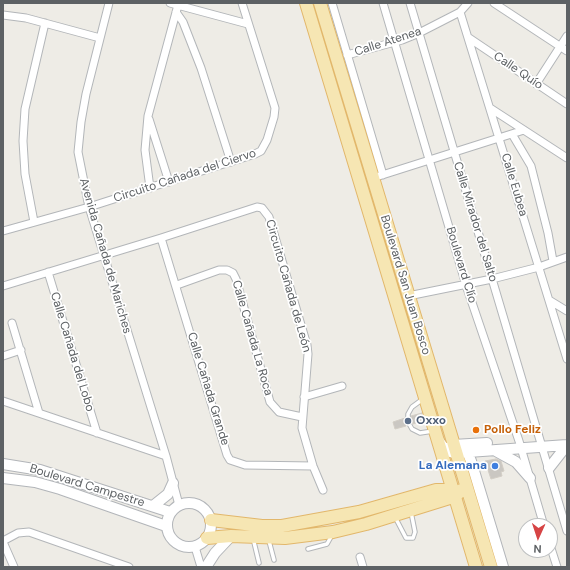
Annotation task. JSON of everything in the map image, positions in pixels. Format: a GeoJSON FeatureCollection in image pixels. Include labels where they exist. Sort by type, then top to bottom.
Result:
{"type":"FeatureCollection","features":[{"type":"Feature","properties":{"kind":"main road","name":"Boulevard San Juan Bosco"},"geometry":{"type":"LineString","coordinates":[[306,3],[426,397],[464,479],[491,567]]}},
{"type":"Feature","properties":{"kind":"main road","name":"Boulevard San Juan Bosco"},"geometry":{"type":"LineString","coordinates":[[320,3],[378,177],[449,449],[460,511],[476,567]]}},
{"type":"Feature","properties":{"kind":"main road"},"geometry":{"type":"LineString","coordinates":[[428,492],[441,482],[449,449]]}},
{"type":"Feature","properties":{"kind":"main road"},"geometry":{"type":"LineString","coordinates":[[207,538],[231,536],[268,538],[305,536],[332,532],[395,516],[456,493],[464,479]]}},
{"type":"Feature","properties":{"kind":"main road"},"geometry":{"type":"LineString","coordinates":[[210,520],[262,526],[282,526],[329,518],[442,489],[456,493],[470,500]]}},
{"type":"Feature","properties":{"kind":"main road"},"geometry":{"type":"LineString","coordinates":[[463,523],[467,515],[473,516],[476,520]]}},
{"type":"Feature","properties":{"kind":"street","name":"Avenida Cañada de Mariches"},"geometry":{"type":"LineString","coordinates":[[109,3],[82,115],[78,152],[89,207],[166,456],[179,505]]}},
{"type":"Feature","properties":{"kind":"street"},"geometry":{"type":"LineString","coordinates":[[170,3],[177,8],[248,24]]}},
{"type":"Feature","properties":{"kind":"street","name":"Circuito Cañada del Ciervo"},"geometry":{"type":"LineString","coordinates":[[3,231],[89,207],[261,151],[267,140],[274,117],[273,99],[242,3]]}},
{"type":"Feature","properties":{"kind":"street"},"geometry":{"type":"LineString","coordinates":[[332,3],[347,55],[378,177],[524,130]]}},
{"type":"Feature","properties":{"kind":"street","name":"Boulevard Clío"},"geometry":{"type":"LineString","coordinates":[[383,3],[466,286],[520,444],[542,518]]}},
{"type":"Feature","properties":{"kind":"street","name":"Calle Mirador del Salto"},"geometry":{"type":"LineString","coordinates":[[410,3],[567,531]]}},
{"type":"Feature","properties":{"kind":"street","name":"Calle Atenea"},"geometry":{"type":"LineString","coordinates":[[347,55],[395,42],[419,33],[460,12],[468,3]]}},
{"type":"Feature","properties":{"kind":"street"},"geometry":{"type":"LineString","coordinates":[[494,3],[567,51]]}},
{"type":"Feature","properties":{"kind":"street"},"geometry":{"type":"LineString","coordinates":[[150,188],[145,150],[148,116],[177,8]]}},
{"type":"Feature","properties":{"kind":"street"},"geometry":{"type":"LineString","coordinates":[[177,8],[201,68],[231,162]]}},
{"type":"Feature","properties":{"kind":"street","name":"Calle Eubea"},"geometry":{"type":"LineString","coordinates":[[460,12],[567,359]]}},
{"type":"Feature","properties":{"kind":"street"},"geometry":{"type":"LineString","coordinates":[[3,15],[26,18],[100,38]]}},
{"type":"Feature","properties":{"kind":"street"},"geometry":{"type":"LineString","coordinates":[[34,222],[25,174],[22,142],[25,109],[45,24]]}},
{"type":"Feature","properties":{"kind":"street"},"geometry":{"type":"LineString","coordinates":[[536,84],[567,36]]}},
{"type":"Feature","properties":{"kind":"street","name":"Calle Quío"},"geometry":{"type":"LineString","coordinates":[[469,38],[567,104]]}},
{"type":"Feature","properties":{"kind":"street"},"geometry":{"type":"LineString","coordinates":[[490,108],[567,158]]}},
{"type":"Feature","properties":{"kind":"street"},"geometry":{"type":"LineString","coordinates":[[148,116],[169,182]]}},
{"type":"Feature","properties":{"kind":"street"},"geometry":{"type":"LineString","coordinates":[[512,134],[531,166],[556,260]]}},
{"type":"Feature","properties":{"kind":"street","name":"Circuito Cañada de León"},"geometry":{"type":"LineString","coordinates":[[3,286],[257,207],[265,211],[307,345],[308,354],[302,417],[304,439],[323,490]]}},
{"type":"Feature","properties":{"kind":"street","name":"Calle Cañada Grande"},"geometry":{"type":"LineString","coordinates":[[161,238],[230,460],[245,465],[313,466]]}},
{"type":"Feature","properties":{"kind":"street"},"geometry":{"type":"LineString","coordinates":[[408,296],[466,286],[539,267],[567,257]]}},
{"type":"Feature","properties":{"kind":"street"},"geometry":{"type":"LineString","coordinates":[[556,260],[567,264]]}},
{"type":"Feature","properties":{"kind":"street","name":"Calle Cañada La Roca"},"geometry":{"type":"LineString","coordinates":[[176,285],[219,270],[227,270],[233,274],[236,279],[270,402],[279,412],[302,417]]}},
{"type":"Feature","properties":{"kind":"street","name":"Calle Cañada del Lobo"},"geometry":{"type":"LineString","coordinates":[[48,272],[97,433]]}},
{"type":"Feature","properties":{"kind":"street"},"geometry":{"type":"LineString","coordinates":[[549,300],[567,311]]}},
{"type":"Feature","properties":{"kind":"street"},"geometry":{"type":"LineString","coordinates":[[12,323],[39,413]]}},
{"type":"Feature","properties":{"kind":"street"},"geometry":{"type":"LineString","coordinates":[[3,356],[21,350]]}},
{"type":"Feature","properties":{"kind":"street"},"geometry":{"type":"LineString","coordinates":[[304,397],[342,386]]}},
{"type":"Feature","properties":{"kind":"street"},"geometry":{"type":"LineString","coordinates":[[3,401],[166,456]]}},
{"type":"Feature","properties":{"kind":"street"},"geometry":{"type":"LineString","coordinates":[[542,443],[567,438]]}},
{"type":"Feature","properties":{"kind":"street"},"geometry":{"type":"LineString","coordinates":[[449,449],[542,443],[567,445]]}},
{"type":"Feature","properties":{"kind":"street"},"geometry":{"type":"LineString","coordinates":[[449,449],[492,449],[520,444]]}},
{"type":"Feature","properties":{"kind":"street"},"geometry":{"type":"LineString","coordinates":[[549,468],[567,445]]}},
{"type":"Feature","properties":{"kind":"street"},"geometry":{"type":"LineString","coordinates":[[449,449],[471,461],[503,567]]}},
{"type":"Feature","properties":{"kind":"street"},"geometry":{"type":"LineString","coordinates":[[492,449],[511,458],[530,478]]}},
{"type":"Feature","properties":{"kind":"street","name":"Boulevard Campestre"},"geometry":{"type":"LineString","coordinates":[[3,464],[40,470],[170,512]]}},
{"type":"Feature","properties":{"kind":"street","name":"Boulevard Campestre"},"geometry":{"type":"LineString","coordinates":[[3,478],[35,482],[60,489],[166,526]]}},
{"type":"Feature","properties":{"kind":"street"},"geometry":{"type":"LineString","coordinates":[[153,506],[168,494],[173,482]]}},
{"type":"Feature","properties":{"kind":"street"},"geometry":{"type":"LineString","coordinates":[[191,503],[198,505],[208,514],[210,520],[211,530],[207,538],[195,547],[187,548],[179,545],[172,540],[166,526],[170,512],[179,505],[191,503]]}},
{"type":"Feature","properties":{"kind":"street"},"geometry":{"type":"LineString","coordinates":[[412,510],[421,511],[447,504],[460,511]]}},
{"type":"Feature","properties":{"kind":"street"},"geometry":{"type":"LineString","coordinates":[[14,567],[3,542],[18,533],[29,532],[129,567]]}},
{"type":"Feature","properties":{"kind":"street"},"geometry":{"type":"LineString","coordinates":[[206,567],[214,553],[231,536]]}},
{"type":"Feature","properties":{"kind":"street"},"geometry":{"type":"LineString","coordinates":[[195,547],[201,567]]}},
{"type":"Feature","properties":{"kind":"street"},"geometry":{"type":"LineString","coordinates":[[360,557],[363,567]]}},
{"type":"Feature","properties":{"kind":"street"},"geometry":{"type":"LineString","coordinates":[[105,567],[108,560]]}},
{"type":"Feature","properties":{"kind":"lane"},"geometry":{"type":"LineString","coordinates":[[426,397],[412,407],[408,414],[408,422],[412,430],[449,449]]}},
{"type":"Feature","properties":{"kind":"lane"},"geometry":{"type":"LineString","coordinates":[[395,516],[403,535],[410,539],[415,536],[412,510]]}},
{"type":"Feature","properties":{"kind":"lane"},"geometry":{"type":"LineString","coordinates":[[308,549],[328,544],[332,539],[329,518]]}},
{"type":"Feature","properties":{"kind":"lane"},"geometry":{"type":"LineString","coordinates":[[252,537],[259,563]]}},
{"type":"Feature","properties":{"kind":"lane"},"geometry":{"type":"LineString","coordinates":[[268,538],[274,560]]}},
{"type":"Feature","properties":{"kind":"building"},"geometry":{"type":"Polygon","coordinates":[[[422,413],[424,421],[413,424],[411,416],[422,413]]]}},
{"type":"Feature","properties":{"kind":"building"},"geometry":{"type":"Polygon","coordinates":[[[405,418],[406,426],[395,429],[393,422],[405,418]]]}},
{"type":"Feature","properties":{"kind":"building","name":"La Alemana"},"geometry":{"type":"Polygon","coordinates":[[[496,459],[501,461],[504,471],[501,472],[502,476],[491,479],[485,461],[496,459]]]}},
{"type":"Feature","properties":{"kind":"place","name":"Oxxo"},"geometry":{"type":"Point","coordinates":[408,421]}},
{"type":"Feature","properties":{"kind":"place","name":"Pollo Feliz"},"geometry":{"type":"Point","coordinates":[476,430]}},
{"type":"Feature","properties":{"kind":"place","name":"La Alemana"},"geometry":{"type":"Point","coordinates":[495,466]}}]}
